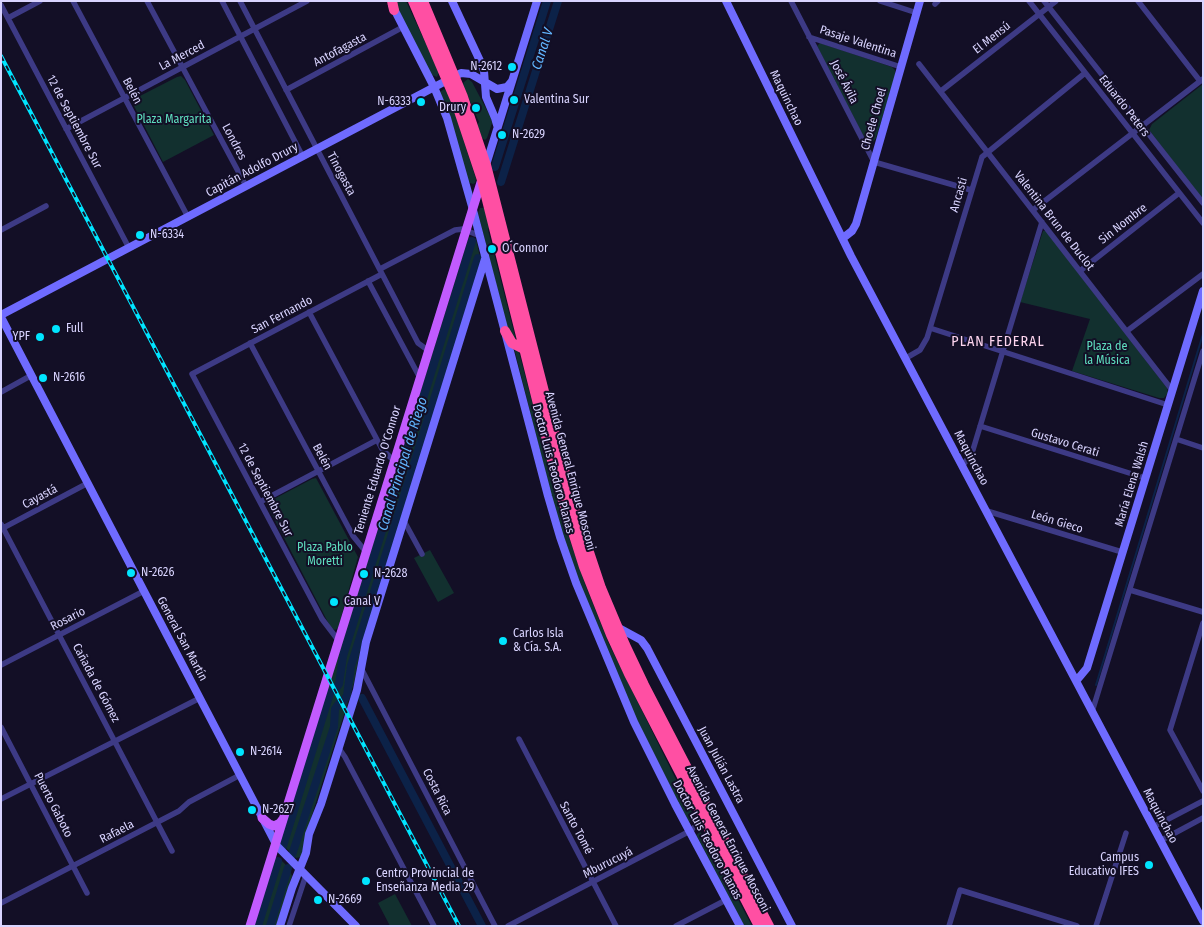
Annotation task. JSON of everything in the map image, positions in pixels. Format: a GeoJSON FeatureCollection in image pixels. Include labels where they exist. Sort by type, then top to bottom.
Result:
{"type":"FeatureCollection","features":[{"type":"Feature","properties":{"kind":"highway","name":"Avenida General Enrique Mosconi"},"geometry":{"type":"LineString","coordinates":[[413,1],[451,78],[482,180],[559,488],[587,576],[622,660],[759,926]]}},
{"type":"Feature","properties":{"kind":"highway","name":"Avenida General Enrique Mosconi"},"geometry":{"type":"LineString","coordinates":[[423,1],[486,165],[572,501],[593,566],[617,627],[652,700],[769,926]]}},
{"type":"Feature","properties":{"kind":"highway"},"geometry":{"type":"LineString","coordinates":[[505,331],[512,343],[524,349]]}},
{"type":"Feature","properties":{"kind":"main road","name":"Teniente Eduardo O'Connor"},"geometry":{"type":"LineString","coordinates":[[250,926],[486,165]]}},
{"type":"Feature","properties":{"kind":"main road"},"geometry":{"type":"LineString","coordinates":[[262,818],[274,826],[283,819]]}},
{"type":"Feature","properties":{"kind":"street"},"geometry":{"type":"LineString","coordinates":[[8,18],[40,1]]}},
{"type":"Feature","properties":{"kind":"street","name":"Belén"},"geometry":{"type":"LineString","coordinates":[[73,1],[188,217]]}},
{"type":"Feature","properties":{"kind":"street","name":"Londres"},"geometry":{"type":"LineString","coordinates":[[147,1],[246,186]]}},
{"type":"Feature","properties":{"kind":"street"},"geometry":{"type":"LineString","coordinates":[[222,1],[303,156]]}},
{"type":"Feature","properties":{"kind":"street","name":"Tinogasta"},"geometry":{"type":"LineString","coordinates":[[240,1],[418,343],[429,351]]}},
{"type":"Feature","properties":{"kind":"street","name":"La Merced"},"geometry":{"type":"LineString","coordinates":[[66,129],[307,1]]}},
{"type":"Feature","properties":{"kind":"street"},"geometry":{"type":"LineString","coordinates":[[452,1],[478,53],[484,71],[486,97],[497,127]]}},
{"type":"Feature","properties":{"kind":"street","name":"Teniente Eduardo O'Connor"},"geometry":{"type":"LineString","coordinates":[[486,165],[537,1]]}},
{"type":"Feature","properties":{"kind":"street","name":"Maquinchao"},"geometry":{"type":"LineString","coordinates":[[726,1],[843,238],[1203,921]]}},
{"type":"Feature","properties":{"kind":"street","name":"José Ávila"},"geometry":{"type":"LineString","coordinates":[[791,1],[874,162]]}},
{"type":"Feature","properties":{"kind":"street"},"geometry":{"type":"LineString","coordinates":[[880,1],[917,13]]}},
{"type":"Feature","properties":{"kind":"street","name":"Choele Choel"},"geometry":{"type":"LineString","coordinates":[[843,238],[850,234],[854,228],[920,1]]}},
{"type":"Feature","properties":{"kind":"street","name":"Eduardo Peters"},"geometry":{"type":"LineString","coordinates":[[1029,1],[1203,223]]}},
{"type":"Feature","properties":{"kind":"street","name":"Eduardo Peters"},"geometry":{"type":"LineString","coordinates":[[1044,1],[1203,203]]}},
{"type":"Feature","properties":{"kind":"street","name":"El Mensú"},"geometry":{"type":"LineString","coordinates":[[940,91],[1056,1]]}},
{"type":"Feature","properties":{"kind":"street"},"geometry":{"type":"LineString","coordinates":[[1033,210],[1202,80],[1138,1]]}},
{"type":"Feature","properties":{"kind":"street","name":"Doctor Luis Teodoro Planas"},"geometry":{"type":"LineString","coordinates":[[392,4],[434,87],[447,118],[486,257],[548,496],[566,556],[627,705],[740,926]]}},
{"type":"Feature","properties":{"kind":"street","name":"12 de Septiembre Sur"},"geometry":{"type":"LineString","coordinates":[[1,5],[129,248]]}},
{"type":"Feature","properties":{"kind":"street","name":"Antofagasta"},"geometry":{"type":"LineString","coordinates":[[286,90],[403,27]]}},
{"type":"Feature","properties":{"kind":"street","name":"Pasaje Valentina"},"geometry":{"type":"LineString","coordinates":[[809,37],[901,67]]}},
{"type":"Feature","properties":{"kind":"street","name":"Valentina Brun de Duclot"},"geometry":{"type":"LineString","coordinates":[[919,64],[1172,390]]}},
{"type":"Feature","properties":{"kind":"street"},"geometry":{"type":"LineString","coordinates":[[451,78],[464,72],[469,73],[494,88],[501,89],[507,87],[512,81]]}},
{"type":"Feature","properties":{"kind":"street","name":"Ancasti"},"geometry":{"type":"LineString","coordinates":[[906,358],[923,347],[980,160],[987,151],[1085,73]]}},
{"type":"Feature","properties":{"kind":"street","name":"Capitán Adolfo Drury"},"geometry":{"type":"LineString","coordinates":[[1,316],[451,78]]}},
{"type":"Feature","properties":{"kind":"street"},"geometry":{"type":"LineString","coordinates":[[874,162],[971,190]]}},
{"type":"Feature","properties":{"kind":"street"},"geometry":{"type":"LineString","coordinates":[[465,181],[473,189],[482,180]]}},
{"type":"Feature","properties":{"kind":"street","name":"Sin Nombre"},"geometry":{"type":"LineString","coordinates":[[1080,270],[1179,193]]}},
{"type":"Feature","properties":{"kind":"street"},"geometry":{"type":"LineString","coordinates":[[1,230],[46,206]]}},
{"type":"Feature","properties":{"kind":"street"},"geometry":{"type":"LineString","coordinates":[[962,465],[972,453],[1042,222]]}},
{"type":"Feature","properties":{"kind":"street","name":"San Fernando"},"geometry":{"type":"LineString","coordinates":[[192,374],[368,281],[381,271],[452,231],[460,228],[467,230]]}},
{"type":"Feature","properties":{"kind":"street"},"geometry":{"type":"LineString","coordinates":[[467,230],[480,236]]}},
{"type":"Feature","properties":{"kind":"street"},"geometry":{"type":"LineString","coordinates":[[280,926],[306,853],[309,834],[321,804],[357,690],[365,647],[486,257]]}},
{"type":"Feature","properties":{"kind":"street"},"geometry":{"type":"LineString","coordinates":[[1126,331],[1203,274]]}},
{"type":"Feature","properties":{"kind":"street"},"geometry":{"type":"LineString","coordinates":[[368,281],[420,378]]}},
{"type":"Feature","properties":{"kind":"street"},"geometry":{"type":"LineString","coordinates":[[476,289],[485,284],[490,285],[494,289]]}},
{"type":"Feature","properties":{"kind":"street","name":"María Elena Walsh"},"geometry":{"type":"LineString","coordinates":[[1077,680],[1087,668],[1203,290]]}},
{"type":"Feature","properties":{"kind":"street"},"geometry":{"type":"LineString","coordinates":[[309,312],[377,440],[384,452],[394,461]]}},
{"type":"Feature","properties":{"kind":"street","name":"General San Martín"},"geometry":{"type":"LineString","coordinates":[[1,316],[276,843],[282,853],[356,926]]}},
{"type":"Feature","properties":{"kind":"street"},"geometry":{"type":"LineString","coordinates":[[930,328],[1168,405]]}},
{"type":"Feature","properties":{"kind":"street","name":"Belén"},"geometry":{"type":"LineString","coordinates":[[250,343],[353,536],[366,552]]}},
{"type":"Feature","properties":{"kind":"street"},"geometry":{"type":"LineString","coordinates":[[1092,712],[1203,351]]}},
{"type":"Feature","properties":{"kind":"street","name":"12 de Septiembre Sur"},"geometry":{"type":"LineString","coordinates":[[192,374],[326,625],[338,640]]}},
{"type":"Feature","properties":{"kind":"street"},"geometry":{"type":"LineString","coordinates":[[1,392],[32,376]]}},
{"type":"Feature","properties":{"kind":"street","name":"Gustavo Cerati"},"geometry":{"type":"LineString","coordinates":[[980,426],[1145,478]]}},
{"type":"Feature","properties":{"kind":"street"},"geometry":{"type":"LineString","coordinates":[[1176,439],[1203,448]]}},
{"type":"Feature","properties":{"kind":"street"},"geometry":{"type":"LineString","coordinates":[[260,502],[377,440]]}},
{"type":"Feature","properties":{"kind":"street","name":"Cayastá"},"geometry":{"type":"LineString","coordinates":[[2,527],[88,483]]}},
{"type":"Feature","properties":{"kind":"street","name":"León Gieco"},"geometry":{"type":"LineString","coordinates":[[987,511],[1122,552]]}},
{"type":"Feature","properties":{"kind":"street"},"geometry":{"type":"LineString","coordinates":[[404,521],[422,554]]}},
{"type":"Feature","properties":{"kind":"street","name":"Cañada de Gómez"},"geometry":{"type":"LineString","coordinates":[[2,527],[172,851]]}},
{"type":"Feature","properties":{"kind":"street"},"geometry":{"type":"LineString","coordinates":[[1130,590],[1203,612]]}},
{"type":"Feature","properties":{"kind":"street","name":"Rosario"},"geometry":{"type":"LineString","coordinates":[[1,665],[144,591]]}},
{"type":"Feature","properties":{"kind":"street"},"geometry":{"type":"LineString","coordinates":[[1203,623],[1170,730],[1203,791]]}},
{"type":"Feature","properties":{"kind":"street","name":"Juan Julián Lastra"},"geometry":{"type":"LineString","coordinates":[[617,627],[641,640],[647,648],[792,926]]}},
{"type":"Feature","properties":{"kind":"street","name":"Costa Rica"},"geometry":{"type":"LineString","coordinates":[[361,668],[495,926]]}},
{"type":"Feature","properties":{"kind":"street"},"geometry":{"type":"LineString","coordinates":[[1,799],[200,698]]}},
{"type":"Feature","properties":{"kind":"street","name":"Puerto Gaboto"},"geometry":{"type":"LineString","coordinates":[[1,727],[87,893]]}},
{"type":"Feature","properties":{"kind":"street","name":"Santo Tomé"},"geometry":{"type":"LineString","coordinates":[[519,739],[616,926]]}},
{"type":"Feature","properties":{"kind":"street"},"geometry":{"type":"LineString","coordinates":[[338,747],[434,926]]}},
{"type":"Feature","properties":{"kind":"street","name":"Rafaela"},"geometry":{"type":"LineString","coordinates":[[1,903],[179,811],[193,800],[240,775]]}},
{"type":"Feature","properties":{"kind":"street"},"geometry":{"type":"LineString","coordinates":[[1153,827],[1203,801]]}},
{"type":"Feature","properties":{"kind":"street"},"geometry":{"type":"LineString","coordinates":[[690,831],[698,823],[699,816],[696,806]]}},
{"type":"Feature","properties":{"kind":"street"},"geometry":{"type":"LineString","coordinates":[[1160,840],[1203,818]]}},
{"type":"Feature","properties":{"kind":"street","name":"Mburucuyá"},"geometry":{"type":"LineString","coordinates":[[508,926],[690,831]]}},
{"type":"Feature","properties":{"kind":"street"},"geometry":{"type":"LineString","coordinates":[[1096,926],[1126,833]]}},
{"type":"Feature","properties":{"kind":"street"},"geometry":{"type":"LineString","coordinates":[[288,926],[306,875]]}},
{"type":"Feature","properties":{"kind":"street"},"geometry":{"type":"LineString","coordinates":[[949,926],[960,890],[1077,926]]}},
{"type":"Feature","properties":{"kind":"street"},"geometry":{"type":"LineString","coordinates":[[676,926],[726,900]]}},
{"type":"Feature","properties":{"kind":"green space"},"geometry":{"type":"Polygon","coordinates":[[[396,1],[406,1],[439,72],[437,77],[432,75],[398,10],[396,1]]]}},
{"type":"Feature","properties":{"kind":"green space"},"geometry":{"type":"Polygon","coordinates":[[[820,43],[892,67],[895,70],[895,76],[876,138],[873,142],[867,143],[817,46],[820,43]]]}},
{"type":"Feature","properties":{"kind":"green space","name":"Plaza Margarita"},"geometry":{"type":"Polygon","coordinates":[[[181,76],[185,80],[214,135],[163,162],[133,102],[136,98],[181,76]]]}},
{"type":"Feature","properties":{"kind":"green space"},"geometry":{"type":"Polygon","coordinates":[[[468,79],[472,82],[491,118],[492,123],[485,140],[482,138],[477,125],[479,122],[463,85],[468,79]]]}},
{"type":"Feature","properties":{"kind":"green space"},"geometry":{"type":"Polygon","coordinates":[[[1203,84],[1203,200],[1149,130],[1152,124],[1203,84]]]}},
{"type":"Feature","properties":{"kind":"green space"},"geometry":{"type":"Polygon","coordinates":[[[444,89],[448,92],[476,179],[473,184],[468,182],[440,92],[444,89]]]}},
{"type":"Feature","properties":{"kind":"green space"},"geometry":{"type":"Polygon","coordinates":[[[480,208],[484,208],[490,225],[488,230],[516,340],[509,335],[478,213],[480,208]]]}},
{"type":"Feature","properties":{"kind":"green space","name":"Plaza de la Música"},"geometry":{"type":"Polygon","coordinates":[[[1043,231],[1046,231],[1167,388],[1168,393],[1164,398],[1072,371],[1090,319],[1020,302],[1043,231]]]}},
{"type":"Feature","properties":{"kind":"green space"},"geometry":{"type":"Polygon","coordinates":[[[469,237],[476,239],[481,262],[362,640],[354,683],[305,837],[304,849],[301,857],[296,858],[280,842],[469,237]]]}},
{"type":"Feature","properties":{"kind":"green space"},"geometry":{"type":"Polygon","coordinates":[[[514,348],[519,352],[562,517],[585,584],[609,644],[692,812],[693,817],[690,822],[687,820],[638,723],[580,586],[557,518],[514,348]]]}},
{"type":"Feature","properties":{"kind":"green space","name":"Plaza Pablo Moretti"},"geometry":{"type":"Polygon","coordinates":[[[316,478],[358,557],[338,628],[335,630],[331,628],[268,507],[269,502],[272,500],[316,478]]]}},
{"type":"Feature","properties":{"kind":"green space"},"geometry":{"type":"Polygon","coordinates":[[[430,550],[454,593],[438,602],[414,558],[430,550]]]}},
{"type":"Feature","properties":{"kind":"green space"},"geometry":{"type":"Polygon","coordinates":[[[700,832],[704,835],[752,926],[744,926],[696,835],[700,832]]]}},
{"type":"Feature","properties":{"kind":"green space"},"geometry":{"type":"Polygon","coordinates":[[[277,857],[289,868],[292,876],[276,926],[253,926],[274,859],[277,857]]]}},
{"type":"Feature","properties":{"kind":"green space"},"geometry":{"type":"Polygon","coordinates":[[[395,894],[412,926],[390,926],[378,903],[395,894]]]}},
{"type":"Feature","properties":{"kind":"waterway","name":"Canal Principal de Riego"},"geometry":{"type":"LineString","coordinates":[[495,167],[547,1]]}},
{"type":"Feature","properties":{"kind":"waterway","name":"Canal V"},"geometry":{"type":"LineString","coordinates":[[501,182],[558,1]]}},
{"type":"Feature","properties":{"kind":"waterway","name":"Canal Principal de Riego"},"geometry":{"type":"LineString","coordinates":[[336,688],[339,684],[343,656],[472,241]]}},
{"type":"Feature","properties":{"kind":"waterway","name":"Canal V"},"geometry":{"type":"LineString","coordinates":[[343,701],[347,696],[351,666],[478,258]]}},
{"type":"Feature","properties":{"kind":"waterway"},"geometry":{"type":"LineString","coordinates":[[1096,685],[1203,334]]}},
{"type":"Feature","properties":{"kind":"waterway","name":"Canal Principal de Riego"},"geometry":{"type":"LineString","coordinates":[[283,846],[330,693],[333,690]]}},
{"type":"Feature","properties":{"kind":"waterway"},"geometry":{"type":"LineString","coordinates":[[362,698],[482,926]]}},
{"type":"Feature","properties":{"kind":"waterway","name":"Canal V"},"geometry":{"type":"LineString","coordinates":[[292,855],[334,727],[335,709],[340,702]]}},
{"type":"Feature","properties":{"kind":"waterway","name":"Canal Principal de Riego"},"geometry":{"type":"LineString","coordinates":[[258,926],[278,861]]}},
{"type":"Feature","properties":{"kind":"waterway","name":"Canal V"},"geometry":{"type":"LineString","coordinates":[[270,926],[288,868]]}},
{"type":"Feature","properties":{"kind":"railway"},"geometry":{"type":"LineString","coordinates":[[1,56],[459,926]]}},
{"type":"Feature","properties":{"kind":"place","name":"N-2612"},"geometry":{"type":"Point","coordinates":[512,67]}},
{"type":"Feature","properties":{"kind":"place","name":"Valentina Sur"},"geometry":{"type":"Point","coordinates":[514,100]}},
{"type":"Feature","properties":{"kind":"place","name":"N-6333"},"geometry":{"type":"Point","coordinates":[421,102]}},
{"type":"Feature","properties":{"kind":"place","name":"Drury"},"geometry":{"type":"Point","coordinates":[476,108]}},
{"type":"Feature","properties":{"kind":"place","name":"N-2629"},"geometry":{"type":"Point","coordinates":[502,135]}},
{"type":"Feature","properties":{"kind":"place","name":"N-6334"},"geometry":{"type":"Point","coordinates":[140,235]}},
{"type":"Feature","properties":{"kind":"place","name":"O´Connor"},"geometry":{"type":"Point","coordinates":[492,249]}},
{"type":"Feature","properties":{"kind":"place","name":"Full"},"geometry":{"type":"Point","coordinates":[56,329]}},
{"type":"Feature","properties":{"kind":"place","name":"YPF"},"geometry":{"type":"Point","coordinates":[40,337]}},
{"type":"Feature","properties":{"kind":"place","name":"N-2616"},"geometry":{"type":"Point","coordinates":[43,378]}},
{"type":"Feature","properties":{"kind":"place","name":"N-2626"},"geometry":{"type":"Point","coordinates":[131,573]}},
{"type":"Feature","properties":{"kind":"place","name":"N-2628"},"geometry":{"type":"Point","coordinates":[364,574]}},
{"type":"Feature","properties":{"kind":"place","name":"Canal V"},"geometry":{"type":"Point","coordinates":[334,602]}},
{"type":"Feature","properties":{"kind":"place","name":"Carlos Isla & Cía. S.A."},"geometry":{"type":"Point","coordinates":[503,641]}},
{"type":"Feature","properties":{"kind":"place","name":"N-2614"},"geometry":{"type":"Point","coordinates":[240,752]}},
{"type":"Feature","properties":{"kind":"place","name":"N-2627"},"geometry":{"type":"Point","coordinates":[252,810]}},
{"type":"Feature","properties":{"kind":"place","name":"Campus Educativo IFES"},"geometry":{"type":"Point","coordinates":[1149,865]}},
{"type":"Feature","properties":{"kind":"place","name":"Centro Provincial de Enseñanza Media 29"},"geometry":{"type":"Point","coordinates":[366,881]}},
{"type":"Feature","properties":{"kind":"place","name":"N-2669"},"geometry":{"type":"Point","coordinates":[318,900]}},
{"type":"Feature","properties":{"kind":"district","name":"PLAN FEDERAL"},"geometry":{"type":"Point","coordinates":[998,342]}}]}
